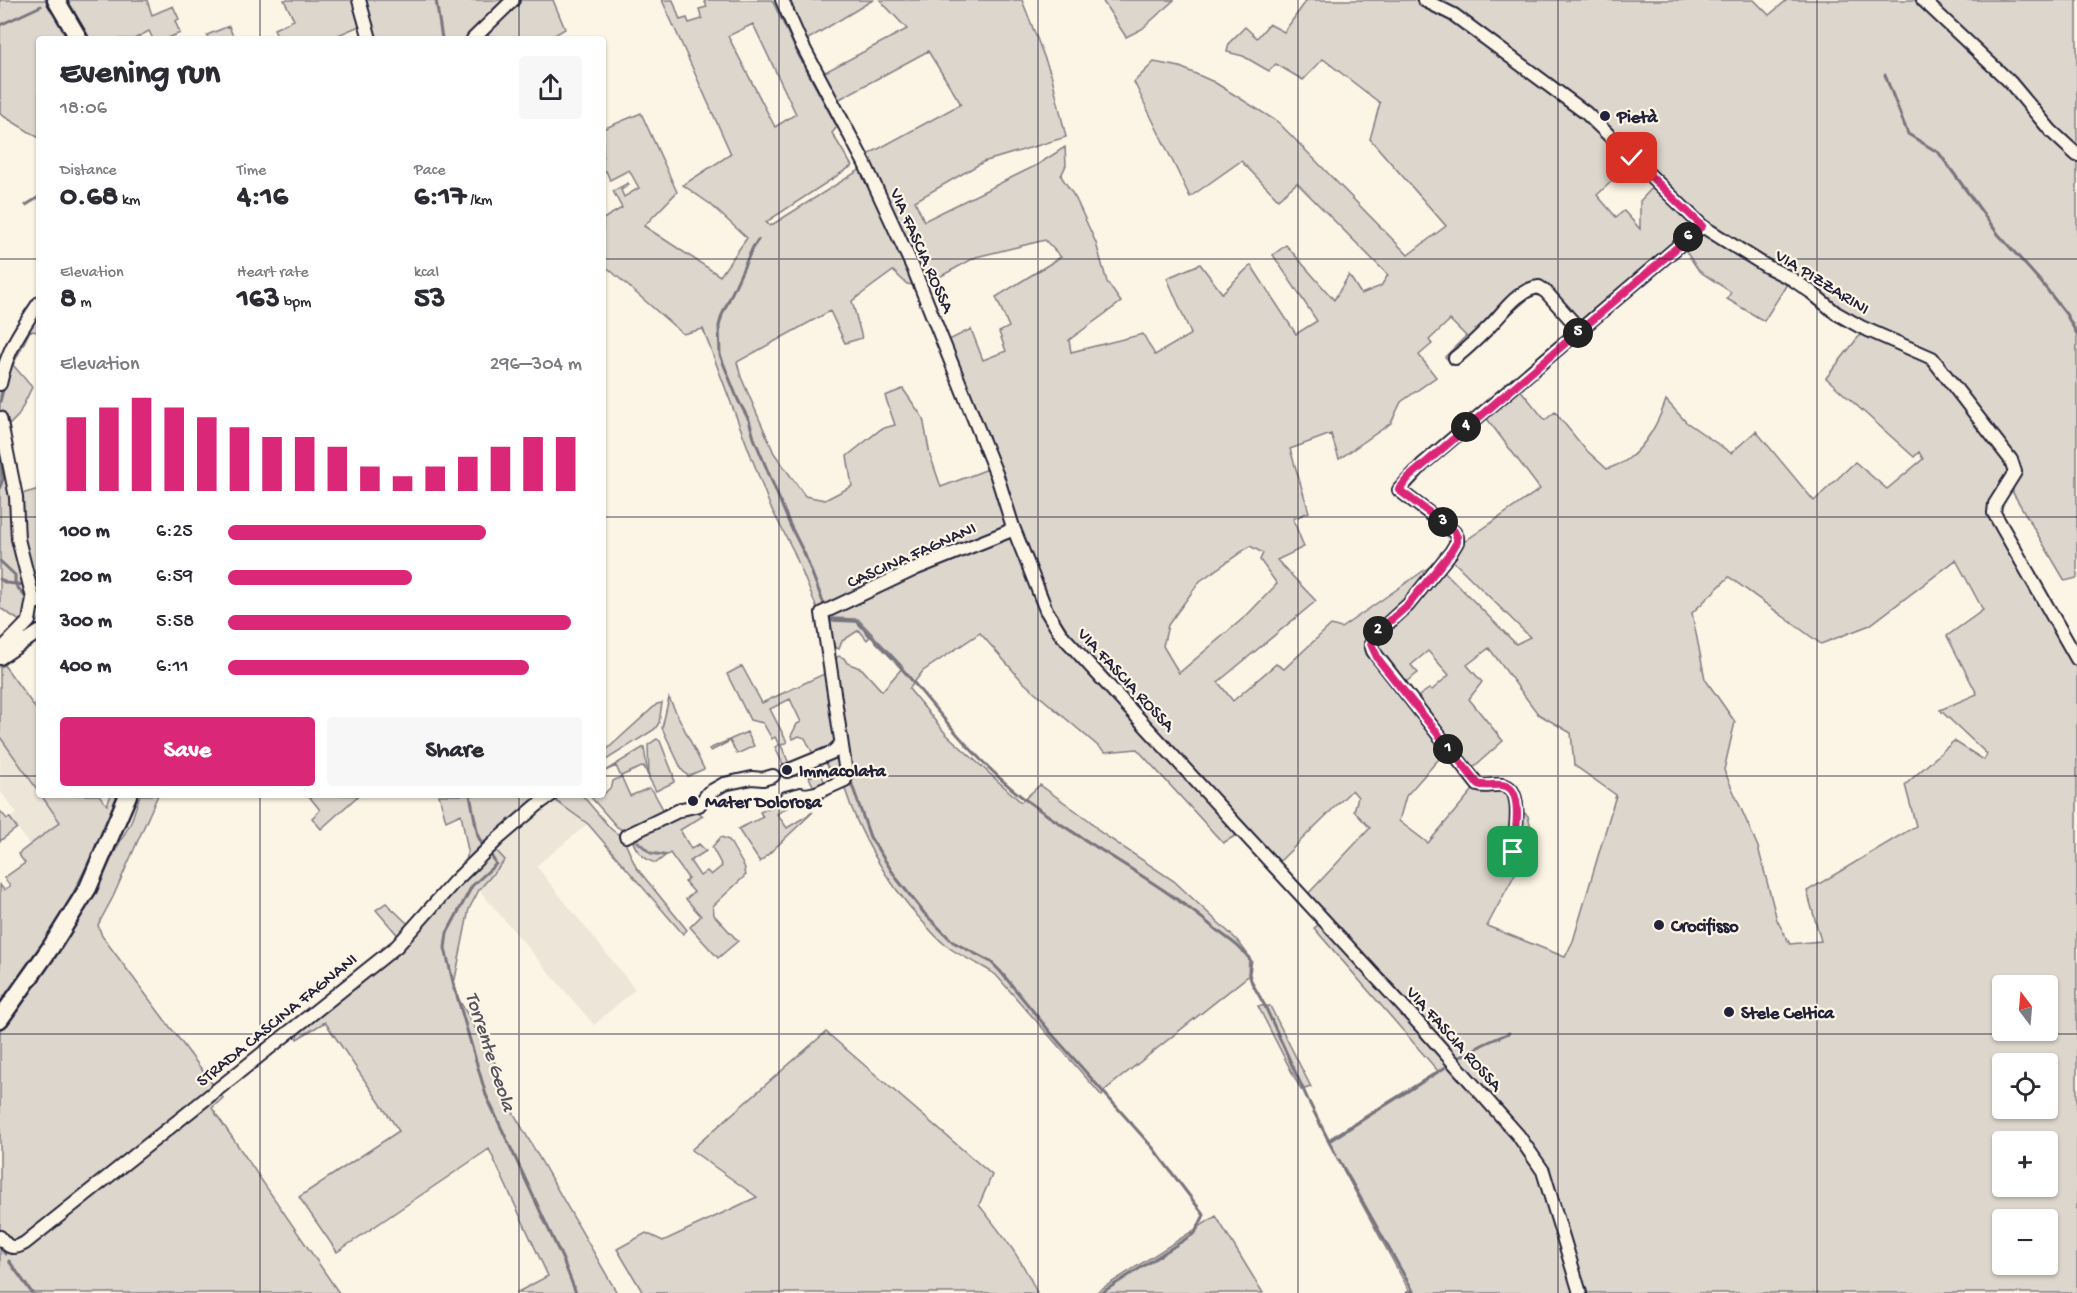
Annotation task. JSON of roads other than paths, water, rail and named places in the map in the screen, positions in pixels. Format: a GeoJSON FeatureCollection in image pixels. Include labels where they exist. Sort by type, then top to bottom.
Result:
{"type":"FeatureCollection","features":[{"type":"Feature","properties":{"kind":"highway"},"geometry":{"type":"LineString","coordinates":[[56,0],[77,36]]}},
{"type":"Feature","properties":{"kind":"highway"},"geometry":{"type":"LineString","coordinates":[[0,1019],[88,888],[127,798]]}},
{"type":"Feature","properties":{"kind":"street"},"geometry":{"type":"LineString","coordinates":[[359,0],[369,36]]}},
{"type":"Feature","properties":{"kind":"street"},"geometry":{"type":"LineString","coordinates":[[476,36],[513,0]]}},
{"type":"Feature","properties":{"kind":"street","name":"VIA FASCIA ROSSA"},"geometry":{"type":"LineString","coordinates":[[782,0],[800,41],[864,162],[914,270],[997,476],[1013,527],[1046,610],[1060,633],[1422,1027],[1518,1135],[1543,1171],[1580,1293]]}},
{"type":"Feature","properties":{"kind":"street","name":"VIA PIZZARINI"},"geometry":{"type":"LineString","coordinates":[[1424,0],[1454,15],[1586,113],[1702,226],[1766,266],[1792,279],[1844,318],[1932,358],[2011,460],[2015,472],[1995,504],[1994,513],[2077,659]]}},
{"type":"Feature","properties":{"kind":"street"},"geometry":{"type":"LineString","coordinates":[[1923,0],[2010,82],[2051,131],[2077,155]]}},
{"type":"Feature","properties":{"kind":"street"},"geometry":{"type":"LineString","coordinates":[[1513,852],[1516,797],[1512,790],[1506,786],[1483,787],[1478,784],[1373,651],[1371,644],[1374,635],[1408,605],[1451,552],[1457,537],[1446,524],[1399,490],[1423,464],[1702,226]]}},
{"type":"Feature","properties":{"kind":"street"},"geometry":{"type":"LineString","coordinates":[[1455,358],[1470,346],[1514,300],[1532,288],[1539,287],[1546,292],[1581,331]]}},
{"type":"Feature","properties":{"kind":"street"},"geometry":{"type":"LineString","coordinates":[[0,384],[5,361],[36,308]]}},
{"type":"Feature","properties":{"kind":"street"},"geometry":{"type":"LineString","coordinates":[[0,418],[16,497],[18,538],[32,592],[29,621],[0,651]]}},
{"type":"Feature","properties":{"kind":"street","name":"CASCINA FAGNANI"},"geometry":{"type":"LineString","coordinates":[[841,744],[822,613],[917,568],[1007,532],[1013,527]]}},
{"type":"Feature","properties":{"kind":"street"},"geometry":{"type":"LineString","coordinates":[[0,658],[36,634]]}},
{"type":"Feature","properties":{"kind":"street"},"geometry":{"type":"LineString","coordinates":[[787,771],[833,752],[841,744]]}},
{"type":"Feature","properties":{"kind":"street"},"geometry":{"type":"LineString","coordinates":[[786,798],[816,793],[845,780],[841,744]]}},
{"type":"Feature","properties":{"kind":"street"},"geometry":{"type":"LineString","coordinates":[[626,836],[682,808],[699,805],[708,793],[724,784],[752,778],[773,777]]}},
{"type":"Feature","properties":{"kind":"street","name":"STRADA CASCINA FAGNANI"},"geometry":{"type":"LineString","coordinates":[[3,1241],[17,1247],[25,1243],[397,946],[454,882],[499,838],[547,798]]}},
{"type":"Feature","properties":{"kind":"waterway"},"geometry":{"type":"LineString","coordinates":[[436,0],[442,36]]}},
{"type":"Feature","properties":{"kind":"waterway","name":"Torrente Geola"},"geometry":{"type":"LineString","coordinates":[[0,25],[41,6]]}},
{"type":"Feature","properties":{"kind":"waterway"},"geometry":{"type":"LineString","coordinates":[[1885,75],[1908,134],[1939,153],[1998,234],[2066,314],[2077,334]]}},
{"type":"Feature","properties":{"kind":"waterway"},"geometry":{"type":"LineString","coordinates":[[26,205],[36,199]]}},
{"type":"Feature","properties":{"kind":"waterway"},"geometry":{"type":"LineString","coordinates":[[758,240],[722,315],[719,326],[720,355],[825,607]]}},
{"type":"Feature","properties":{"kind":"waterway"},"geometry":{"type":"LineString","coordinates":[[0,402],[4,386]]}},
{"type":"Feature","properties":{"kind":"waterway"},"geometry":{"type":"LineString","coordinates":[[0,454],[3,479],[0,487]]}},
{"type":"Feature","properties":{"kind":"waterway"},"geometry":{"type":"LineString","coordinates":[[0,561],[15,575],[15,584],[27,599]]}},
{"type":"Feature","properties":{"kind":"waterway","name":"Torrente Geola"},"geometry":{"type":"LineString","coordinates":[[0,579],[6,583],[27,585]]}},
{"type":"Feature","properties":{"kind":"waterway"},"geometry":{"type":"LineString","coordinates":[[1042,581],[1051,607],[1069,634]]}},
{"type":"Feature","properties":{"kind":"waterway"},"geometry":{"type":"LineString","coordinates":[[832,640],[830,619],[857,621],[898,664],[960,737],[1005,783],[1046,814],[1168,893],[1243,951],[1251,961],[1249,974],[1252,983],[1336,1155]]}},
{"type":"Feature","properties":{"kind":"waterway"},"geometry":{"type":"LineString","coordinates":[[1075,641],[1249,830]]}},
{"type":"Feature","properties":{"kind":"waterway"},"geometry":{"type":"LineString","coordinates":[[850,779],[870,837],[897,879],[924,913],[953,942],[991,962],[1000,971],[1051,1033],[1153,1148],[1204,1215],[1195,1233],[1101,1293]]}},
{"type":"Feature","properties":{"kind":"waterway","name":"Torrente Geola"},"geometry":{"type":"LineString","coordinates":[[471,798],[478,836],[483,846]]}},
{"type":"Feature","properties":{"kind":"waterway","name":"Torrente Geola"},"geometry":{"type":"LineString","coordinates":[[492,857],[496,864],[472,886],[447,933],[445,948],[486,1095],[563,1260],[576,1293]]}},
{"type":"Feature","properties":{"kind":"waterway"},"geometry":{"type":"LineString","coordinates":[[1455,1057],[1456,1059],[1509,1033]]}},
{"type":"Feature","properties":{"kind":"waterway"},"geometry":{"type":"LineString","coordinates":[[1329,1141],[1449,1065]]}},
{"type":"Feature","properties":{"kind":"waterway"},"geometry":{"type":"LineString","coordinates":[[1339,1160],[1413,1291],[1407,1293]]}},
{"type":"Feature","properties":{"kind":"waterway"},"geometry":{"type":"LineString","coordinates":[[0,1247],[5,1254]]}},
{"type":"Feature","properties":{"kind":"waterway"},"geometry":{"type":"LineString","coordinates":[[9,1261],[32,1293]]}},
{"type":"Feature","properties":{"kind":"place","name":"Pietà"},"geometry":{"type":"Point","coordinates":[1605,116]}},
{"type":"Feature","properties":{"kind":"place","name":"Immacolata"},"geometry":{"type":"Point","coordinates":[787,770]}},
{"type":"Feature","properties":{"kind":"place","name":"Mater Dolorosa"},"geometry":{"type":"Point","coordinates":[693,801]}},
{"type":"Feature","properties":{"kind":"place","name":"Crocifisso"},"geometry":{"type":"Point","coordinates":[1659,925]}},
{"type":"Feature","properties":{"kind":"place","name":"Stele Celtica"},"geometry":{"type":"Point","coordinates":[1729,1012]}}]}
